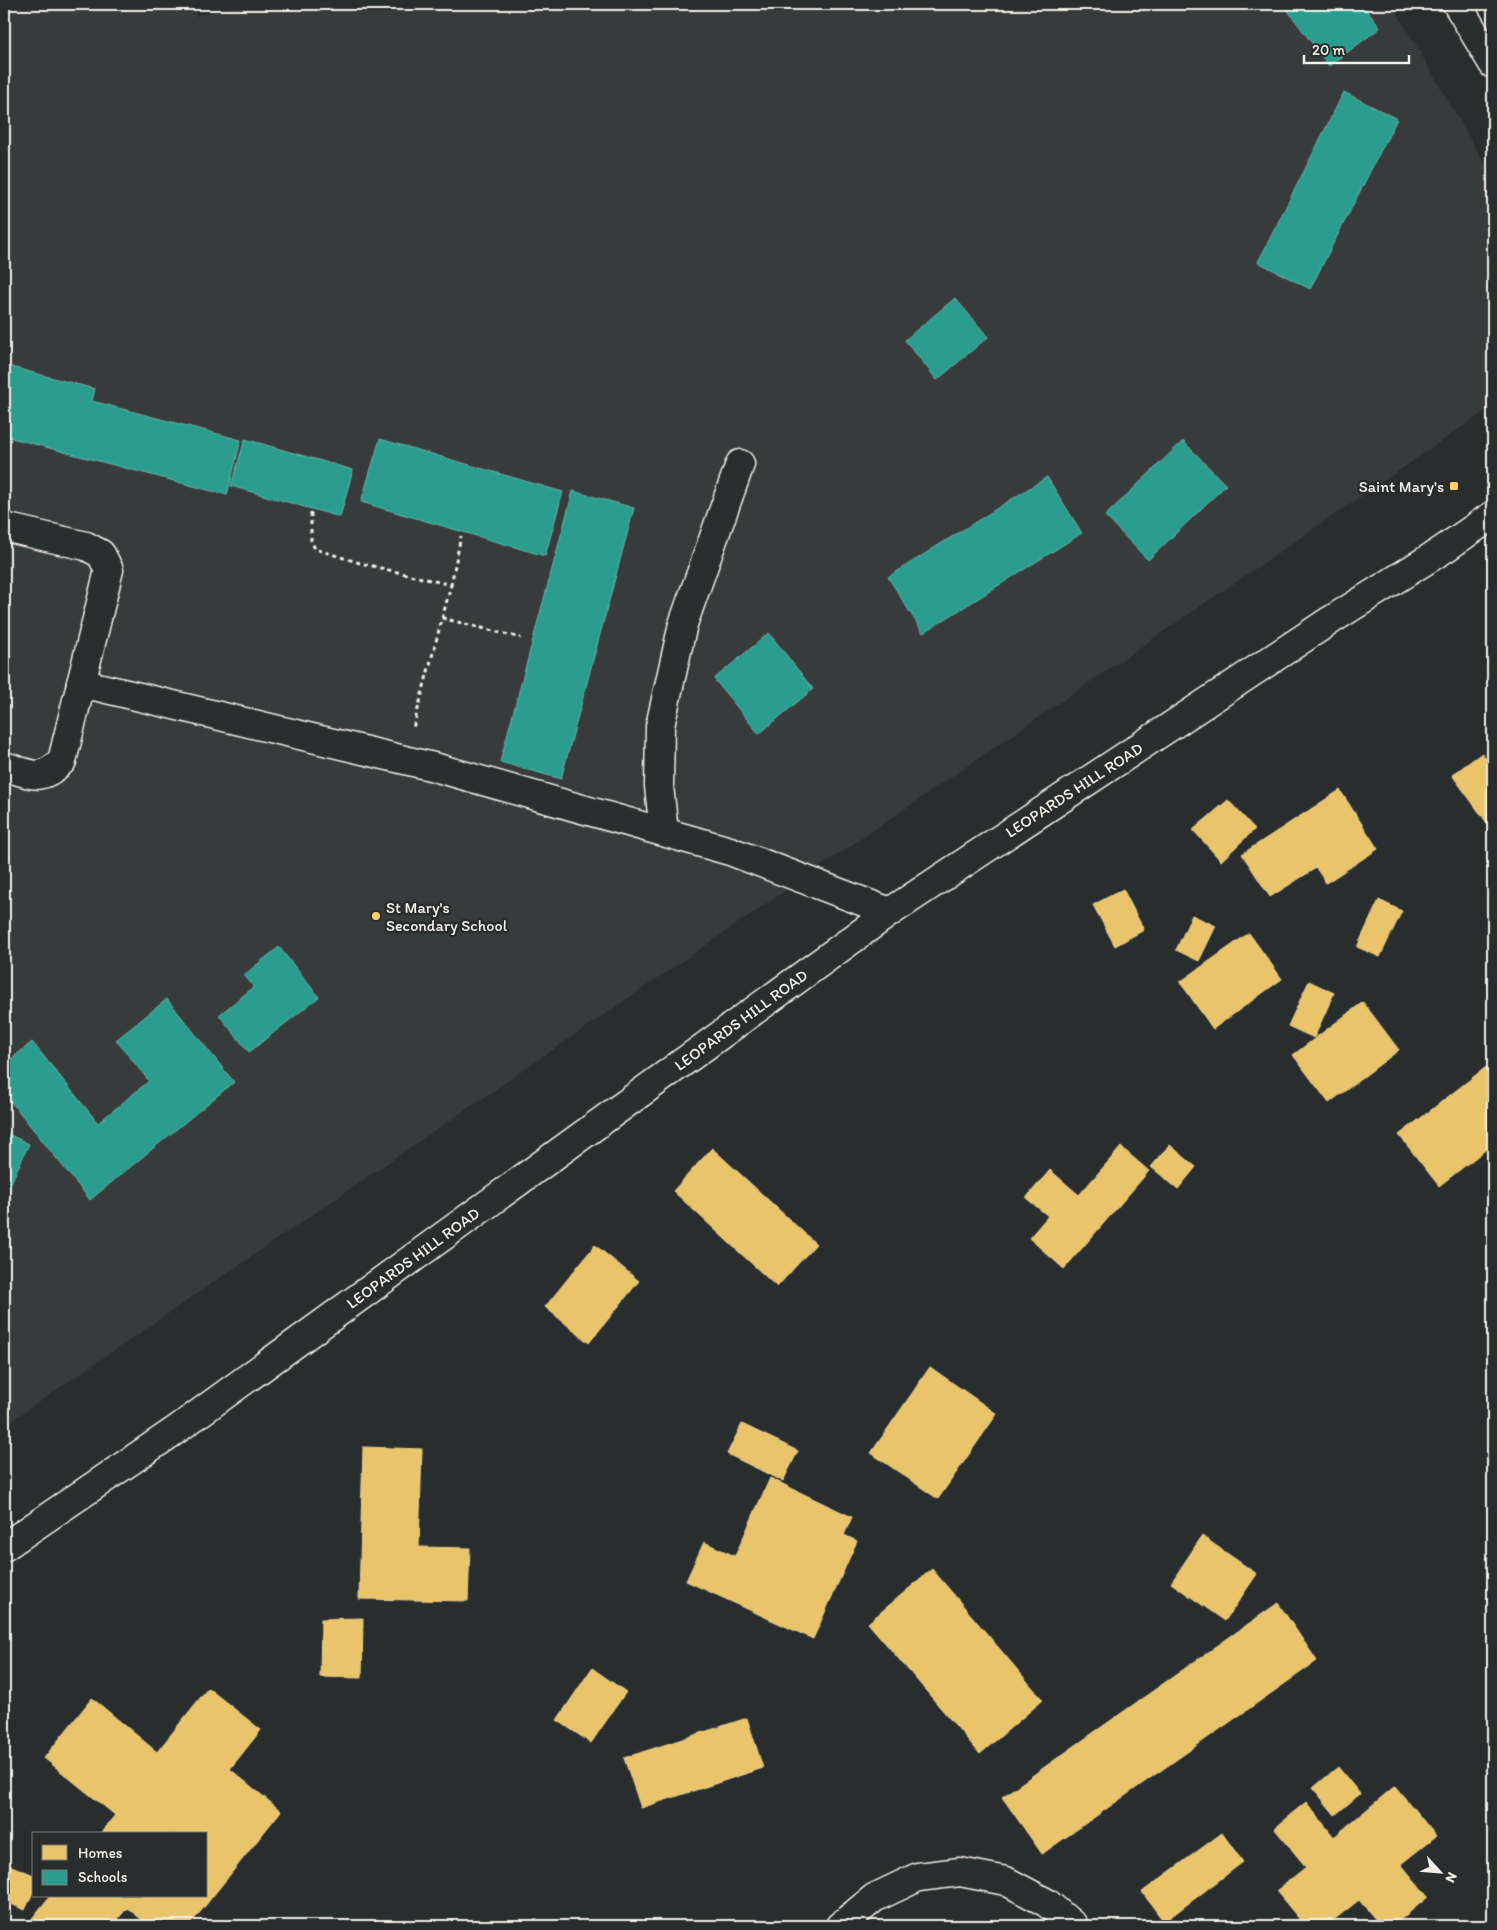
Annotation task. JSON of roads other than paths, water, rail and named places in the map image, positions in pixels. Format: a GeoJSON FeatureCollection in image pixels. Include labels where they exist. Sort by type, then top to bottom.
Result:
{"type":"FeatureCollection","features":[{"type":"Feature","properties":{"kind":"main road"},"geometry":{"type":"LineString","coordinates":[[1457,4],[1493,64]]}},
{"type":"Feature","properties":{"kind":"main road"},"geometry":{"type":"LineString","coordinates":[[664,832],[659,786],[660,726],[683,624],[740,464]]}},
{"type":"Feature","properties":{"kind":"main road","name":"LEOPARDS HILL ROAD"},"geometry":{"type":"LineString","coordinates":[[4,1546],[176,1430],[890,912],[1493,515]]}},
{"type":"Feature","properties":{"kind":"main road"},"geometry":{"type":"LineString","coordinates":[[4,527],[86,546],[101,554],[109,570],[62,761],[51,772],[36,776],[4,766]]}},
{"type":"Feature","properties":{"kind":"main road"},"geometry":{"type":"LineString","coordinates":[[81,683],[434,767],[664,832],[730,851],[890,912]]}},
{"type":"Feature","properties":{"kind":"main road"},"geometry":{"type":"LineString","coordinates":[[840,1926],[874,1898],[918,1877],[960,1872],[1006,1881],[1046,1903],[1074,1926]]}},
{"type":"Feature","properties":{"kind":"place","name":"Saint Mary's"},"geometry":{"type":"Point","coordinates":[1454,486]}},
{"type":"Feature","properties":{"kind":"place","name":"St Mary's Secondary School"},"geometry":{"type":"Point","coordinates":[376,916]}}]}
